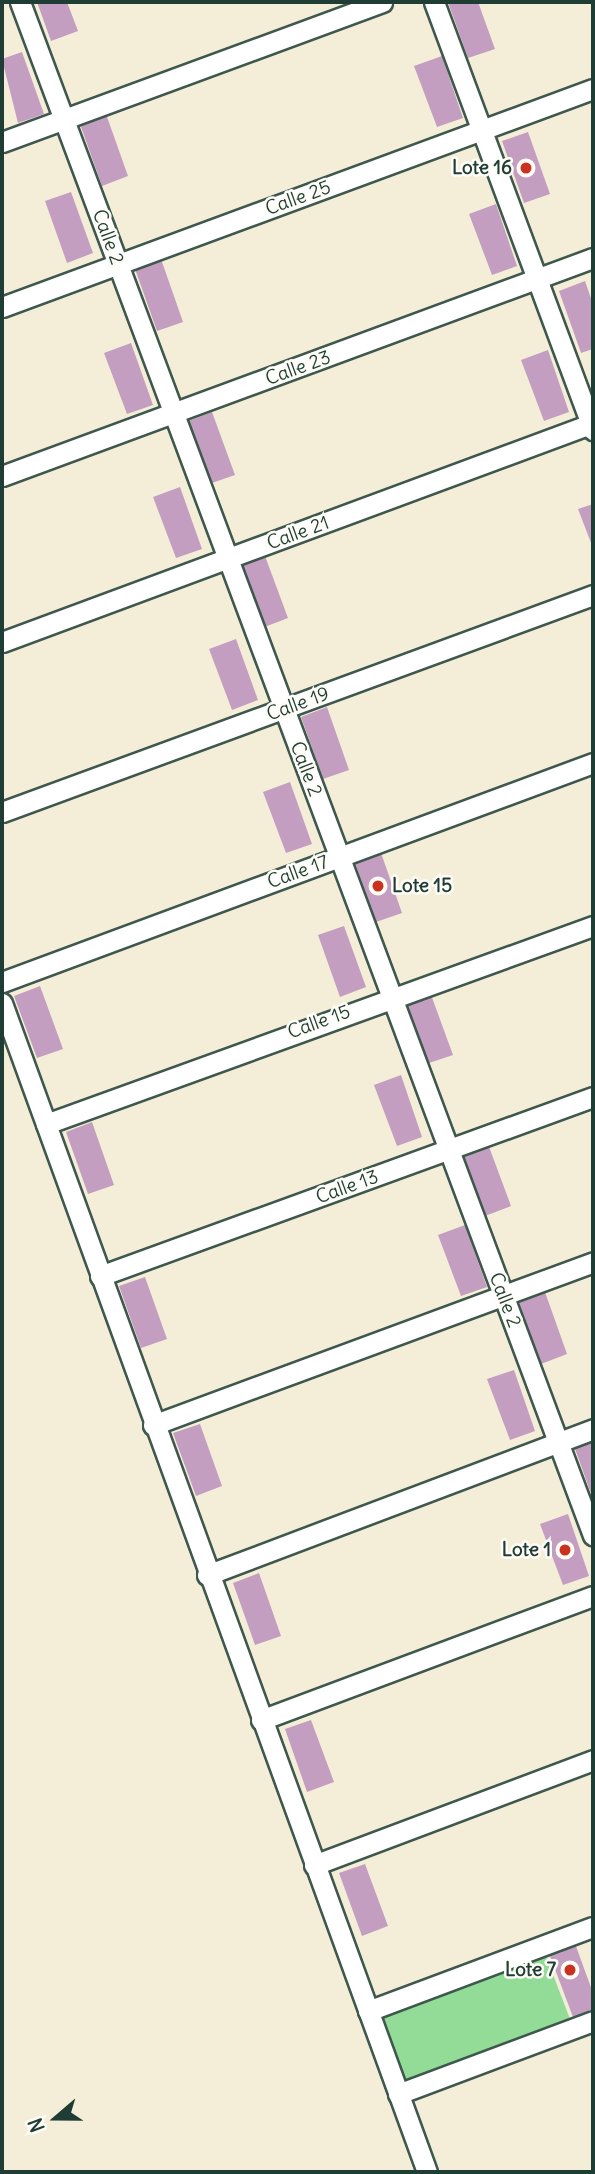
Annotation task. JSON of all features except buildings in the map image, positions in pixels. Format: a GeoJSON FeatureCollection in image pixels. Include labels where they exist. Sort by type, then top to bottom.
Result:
{"type":"FeatureCollection","features":[{"type":"Feature","properties":{"kind":"street","name":"Calle 2"},"geometry":{"type":"LineString","coordinates":[[20,2],[593,1535]]}},
{"type":"Feature","properties":{"kind":"street"},"geometry":{"type":"LineString","coordinates":[[2,142],[382,2]]}},
{"type":"Feature","properties":{"kind":"street"},"geometry":{"type":"LineString","coordinates":[[433,2],[592,426]]}},
{"type":"Feature","properties":{"kind":"street","name":"Calle 25"},"geometry":{"type":"LineString","coordinates":[[2,307],[593,89]]}},
{"type":"Feature","properties":{"kind":"street","name":"Calle 23"},"geometry":{"type":"LineString","coordinates":[[2,476],[593,258]]}},
{"type":"Feature","properties":{"kind":"street","name":"Calle 21"},"geometry":{"type":"LineString","coordinates":[[2,642],[592,426]]}},
{"type":"Feature","properties":{"kind":"street","name":"Calle 19"},"geometry":{"type":"LineString","coordinates":[[2,812],[593,594]]}},
{"type":"Feature","properties":{"kind":"street","name":"Calle 17"},"geometry":{"type":"LineString","coordinates":[[2,982],[593,763]]}},
{"type":"Feature","properties":{"kind":"street","name":"Calle 15"},"geometry":{"type":"LineString","coordinates":[[46,1124],[392,995],[593,926]]}},
{"type":"Feature","properties":{"kind":"street"},"geometry":{"type":"LineString","coordinates":[[2,1003],[207,1575],[427,2172]]}},
{"type":"Feature","properties":{"kind":"street","name":"Calle 13"},"geometry":{"type":"LineString","coordinates":[[100,1276],[593,1097]]}},
{"type":"Feature","properties":{"kind":"street"},"geometry":{"type":"LineString","coordinates":[[153,1425],[593,1262]]}},
{"type":"Feature","properties":{"kind":"street"},"geometry":{"type":"LineString","coordinates":[[207,1575],[593,1429]]}},
{"type":"Feature","properties":{"kind":"street"},"geometry":{"type":"LineString","coordinates":[[261,1720],[593,1596]]}},
{"type":"Feature","properties":{"kind":"street"},"geometry":{"type":"LineString","coordinates":[[314,1865],[593,1760]]}},
{"type":"Feature","properties":{"kind":"street"},"geometry":{"type":"LineString","coordinates":[[368,2011],[593,1927]]}},
{"type":"Feature","properties":{"kind":"street"},"geometry":{"type":"LineString","coordinates":[[398,2094],[593,2021]]}},
{"type":"Feature","properties":{"kind":"green space"},"geometry":{"type":"Polygon","coordinates":[[[544,1951],[570,2019],[405,2082],[378,2013],[544,1951]]]}},
{"type":"Feature","properties":{"kind":"place","name":"Lote 16"},"geometry":{"type":"Point","coordinates":[526,168]}},
{"type":"Feature","properties":{"kind":"place","name":"Lote 15"},"geometry":{"type":"Point","coordinates":[378,886]}},
{"type":"Feature","properties":{"kind":"place","name":"Lote 1"},"geometry":{"type":"Point","coordinates":[565,1550]}},
{"type":"Feature","properties":{"kind":"place","name":"Lote 7"},"geometry":{"type":"Point","coordinates":[570,1970]}}]}
